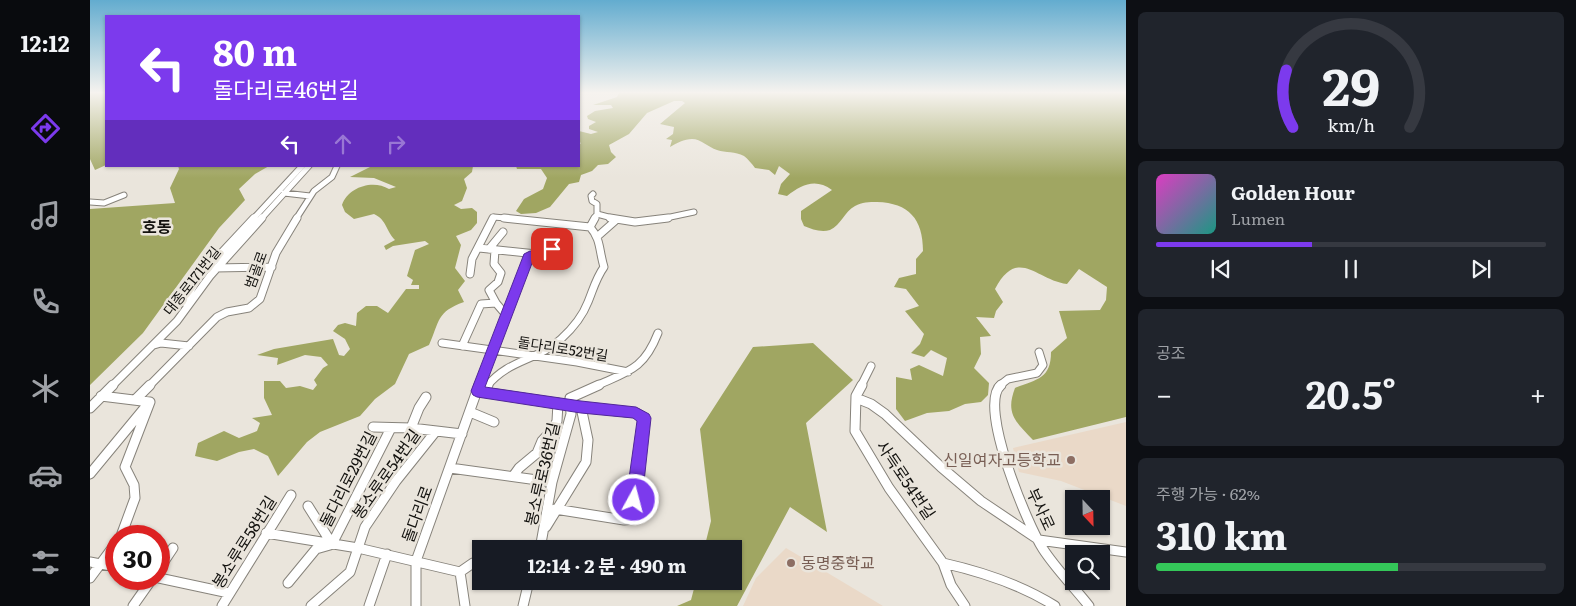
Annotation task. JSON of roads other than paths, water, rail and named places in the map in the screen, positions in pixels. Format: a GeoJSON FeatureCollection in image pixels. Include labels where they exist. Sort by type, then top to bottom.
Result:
{"type":"FeatureCollection","features":[{"type":"Feature","properties":{"kind":"street"},"geometry":{"type":"LineString","coordinates":[[153,345],[177,313],[198,278],[301,167]]}},
{"type":"Feature","properties":{"kind":"street","name":"대종로171번길"},"geometry":{"type":"LineString","coordinates":[[90,408],[177,321],[216,268],[308,167]]}},
{"type":"Feature","properties":{"kind":"street","name":"범골로"},"geometry":{"type":"LineString","coordinates":[[135,400],[222,314],[254,306],[265,288],[276,253],[290,234],[298,215],[310,196],[332,177],[337,167]]}},
{"type":"Feature","properties":{"kind":"street"},"geometry":{"type":"LineString","coordinates":[[284,193],[310,196]]}},
{"type":"Feature","properties":{"kind":"street"},"geometry":{"type":"LineString","coordinates":[[590,227],[597,214],[599,203],[592,201],[591,196],[593,194]]}},
{"type":"Feature","properties":{"kind":"street"},"geometry":{"type":"LineString","coordinates":[[90,202],[104,203],[124,195]]}},
{"type":"Feature","properties":{"kind":"street"},"geometry":{"type":"LineString","coordinates":[[597,214],[615,221],[645,223],[694,212]]}},
{"type":"Feature","properties":{"kind":"street"},"geometry":{"type":"LineString","coordinates":[[470,274],[472,259],[494,217],[590,227],[598,236],[599,250],[604,267],[594,281],[587,304],[562,338],[552,347],[528,356],[501,370],[485,388],[478,390]]}},
{"type":"Feature","properties":{"kind":"street"},"geometry":{"type":"LineString","coordinates":[[598,236],[615,221]]}},
{"type":"Feature","properties":{"kind":"street"},"geometry":{"type":"LineString","coordinates":[[503,232],[494,240],[492,250],[494,264],[500,273],[498,282],[489,290],[496,303],[507,316]]}},
{"type":"Feature","properties":{"kind":"street"},"geometry":{"type":"LineString","coordinates":[[479,248],[546,255],[552,249]]}},
{"type":"Feature","properties":{"kind":"street","name":"돌다리로"},"geometry":{"type":"LineString","coordinates":[[416,606],[416,561],[530,254]]}},
{"type":"Feature","properties":{"kind":"street"},"geometry":{"type":"LineString","coordinates":[[207,268],[272,267]]}},
{"type":"Feature","properties":{"kind":"street"},"geometry":{"type":"LineString","coordinates":[[462,346],[481,304],[496,303]]}},
{"type":"Feature","properties":{"kind":"street"},"geometry":{"type":"LineString","coordinates":[[570,405],[570,398],[628,372],[645,361],[658,333]]}},
{"type":"Feature","properties":{"kind":"street"},"geometry":{"type":"LineString","coordinates":[[153,345],[161,343],[189,346]]}},
{"type":"Feature","properties":{"kind":"street"},"geometry":{"type":"LineString","coordinates":[[442,343],[494,351]]}},
{"type":"Feature","properties":{"kind":"street","name":"돌다리로52번길"},"geometry":{"type":"LineString","coordinates":[[494,351],[577,362],[628,372]]}},
{"type":"Feature","properties":{"kind":"street","name":"부사로"},"geometry":{"type":"LineString","coordinates":[[1039,352],[1043,365],[1037,373],[1008,380],[998,387],[994,400],[996,424],[1013,484],[1043,549],[1089,606]]}},
{"type":"Feature","properties":{"kind":"street","name":"사득로54번길"},"geometry":{"type":"LineString","coordinates":[[870,366],[856,398],[855,431],[889,488],[923,532],[943,563],[951,584],[964,606]]}},
{"type":"Feature","properties":{"kind":"street"},"geometry":{"type":"LineString","coordinates":[[478,390],[581,407]]}},
{"type":"Feature","properties":{"kind":"street"},"geometry":{"type":"LineString","coordinates":[[101,396],[150,402]]}},
{"type":"Feature","properties":{"kind":"street"},"geometry":{"type":"LineString","coordinates":[[411,428],[419,408],[426,397]]}},
{"type":"Feature","properties":{"kind":"street"},"geometry":{"type":"LineString","coordinates":[[856,398],[871,404],[885,414],[941,467],[981,501],[1039,540],[1126,552]]}},
{"type":"Feature","properties":{"kind":"street"},"geometry":{"type":"LineString","coordinates":[[90,474],[150,402]]}},
{"type":"Feature","properties":{"kind":"street"},"geometry":{"type":"LineString","coordinates":[[125,525],[135,498],[134,485],[125,468],[150,402]]}},
{"type":"Feature","properties":{"kind":"street"},"geometry":{"type":"LineString","coordinates":[[514,475],[519,468],[537,453],[542,441],[554,428],[557,421],[558,403]]}},
{"type":"Feature","properties":{"kind":"street","name":"봉소루로36번길"},"geometry":{"type":"LineString","coordinates":[[542,540],[552,482],[571,414],[570,405]]}},
{"type":"Feature","properties":{"kind":"street","name":"봉소루로36번길"},"geometry":{"type":"LineString","coordinates":[[581,407],[636,413],[644,418],[632,519],[624,520],[555,509],[583,468],[587,456],[588,444],[583,426],[581,407]]}},
{"type":"Feature","properties":{"kind":"street"},"geometry":{"type":"LineString","coordinates":[[470,412],[494,422]]}},
{"type":"Feature","properties":{"kind":"street"},"geometry":{"type":"LineString","coordinates":[[373,427],[411,428],[462,434]]}},
{"type":"Feature","properties":{"kind":"street","name":"돌다리로29번길"},"geometry":{"type":"LineString","coordinates":[[288,583],[316,549],[332,544],[391,428]]}},
{"type":"Feature","properties":{"kind":"street","name":"봉소루로54번길"},"geometry":{"type":"LineString","coordinates":[[311,606],[350,572],[365,527],[379,505],[436,431]]}},
{"type":"Feature","properties":{"kind":"street"},"geometry":{"type":"LineString","coordinates":[[450,468],[514,475],[552,482]]}},
{"type":"Feature","properties":{"kind":"street","name":"봉소루로58번길"},"geometry":{"type":"LineString","coordinates":[[222,606],[291,495]]}},
{"type":"Feature","properties":{"kind":"street"},"geometry":{"type":"LineString","coordinates":[[308,506],[332,544]]}},
{"type":"Feature","properties":{"kind":"street"},"geometry":{"type":"LineString","coordinates":[[545,529],[555,509]]}},
{"type":"Feature","properties":{"kind":"street","name":"돌다리로29번길"},"geometry":{"type":"LineString","coordinates":[[266,533],[358,548],[460,572]]}},
{"type":"Feature","properties":{"kind":"street"},"geometry":{"type":"LineString","coordinates":[[170,552],[173,548]]}},
{"type":"Feature","properties":{"kind":"street"},"geometry":{"type":"LineString","coordinates":[[369,606],[387,554]]}},
{"type":"Feature","properties":{"kind":"street"},"geometry":{"type":"LineString","coordinates":[[90,578],[105,560]]}},
{"type":"Feature","properties":{"kind":"street"},"geometry":{"type":"LineString","coordinates":[[90,562],[105,565]]}},
{"type":"Feature","properties":{"kind":"street"},"geometry":{"type":"LineString","coordinates":[[466,606],[460,572],[472,563]]}},
{"type":"Feature","properties":{"kind":"street"},"geometry":{"type":"LineString","coordinates":[[943,563],[982,572],[1009,581],[1038,595],[1055,606]]}},
{"type":"Feature","properties":{"kind":"street"},"geometry":{"type":"LineString","coordinates":[[170,580],[229,593]]}},
{"type":"Feature","properties":{"kind":"street"},"geometry":{"type":"LineString","coordinates":[[133,606],[144,590]]}},
{"type":"Feature","properties":{"kind":"street"},"geometry":{"type":"LineString","coordinates":[[524,606],[527,590]]}},
{"type":"Feature","properties":{"kind":"place","name":"신일여자고등학교"},"geometry":{"type":"Point","coordinates":[1071,460]}},
{"type":"Feature","properties":{"kind":"place","name":"동명중학교"},"geometry":{"type":"Point","coordinates":[791,563]}},
{"type":"Feature","properties":{"kind":"district","name":"호동"},"geometry":{"type":"Point","coordinates":[157,227]}}]}
